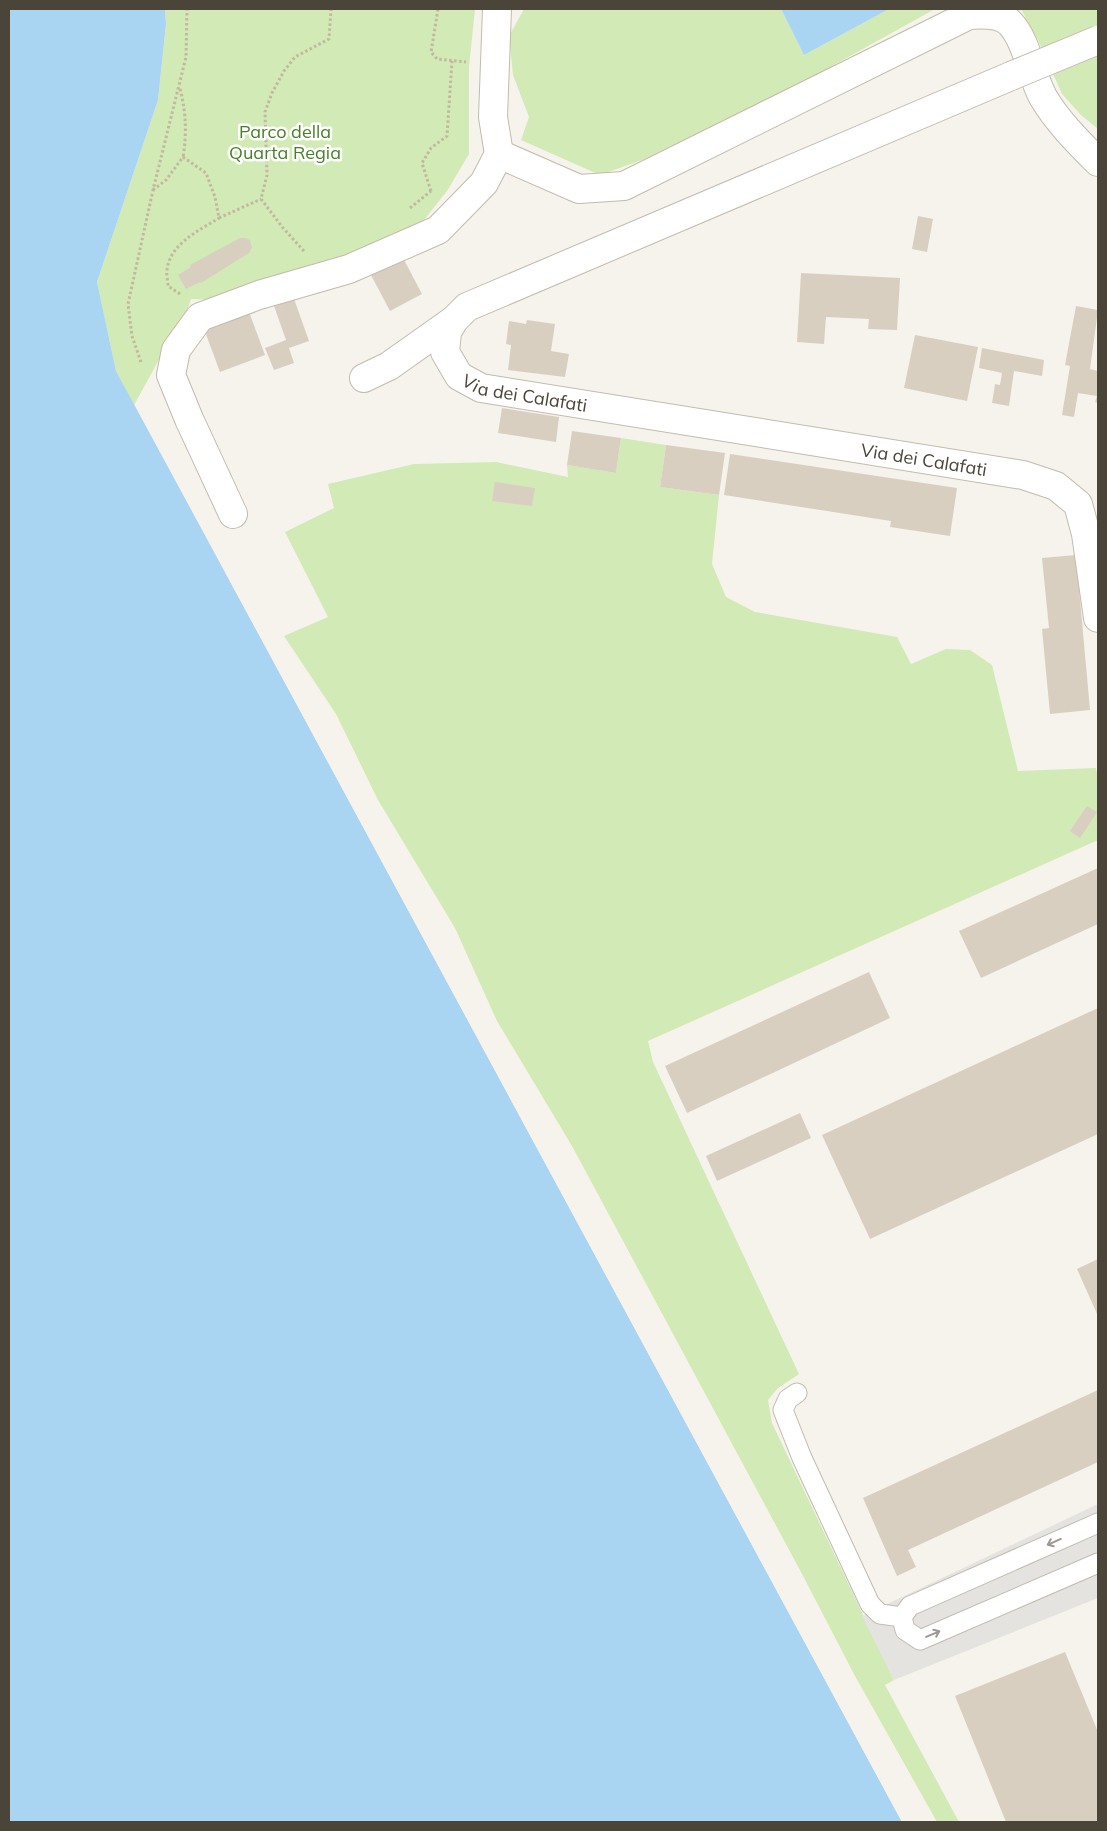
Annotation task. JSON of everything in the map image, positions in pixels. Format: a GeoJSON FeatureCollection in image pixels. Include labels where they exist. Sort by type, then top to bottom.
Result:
{"type":"FeatureCollection","features":[{"type":"Feature","properties":{"kind":"street"},"geometry":{"type":"LineString","coordinates":[[233,514],[171,375],[176,350],[200,317],[259,294],[350,269],[438,230],[484,183],[499,154],[492,117],[497,9]]}},
{"type":"Feature","properties":{"kind":"street"},"geometry":{"type":"LineString","coordinates":[[499,154],[579,189],[624,186],[969,15],[982,14],[1000,16],[1017,32],[1043,96],[1059,121],[1098,162]]}},
{"type":"Feature","properties":{"kind":"street"},"geometry":{"type":"LineString","coordinates":[[364,378],[389,366],[454,320],[467,307],[1098,40]]}},
{"type":"Feature","properties":{"kind":"street","name":"Via dei Calafati"},"geometry":{"type":"LineString","coordinates":[[454,320],[447,332],[445,352],[459,376],[481,388],[1023,475],[1056,486],[1078,504],[1089,510],[1086,534],[1098,618]]}},
{"type":"Feature","properties":{"kind":"lane"},"geometry":{"type":"LineString","coordinates":[[797,1393],[788,1399],[783,1410],[802,1458],[870,1604],[880,1614],[902,1617]]}},
{"type":"Feature","properties":{"kind":"lane"},"geometry":{"type":"LineString","coordinates":[[1098,1523],[910,1606],[902,1617],[905,1630],[920,1640],[1098,1563]]}},
{"type":"Feature","properties":{"kind":"path"},"geometry":{"type":"LineString","coordinates":[[171,375],[143,366],[132,336],[128,304],[153,190],[186,57],[187,9]]}},
{"type":"Feature","properties":{"kind":"path"},"geometry":{"type":"LineString","coordinates":[[261,199],[267,175],[266,112],[272,93],[284,71],[295,57],[329,39],[331,9]]}},
{"type":"Feature","properties":{"kind":"path"},"geometry":{"type":"LineString","coordinates":[[438,9],[431,52],[437,59],[494,65]]}},
{"type":"Feature","properties":{"kind":"path"},"geometry":{"type":"LineString","coordinates":[[452,61],[447,136],[432,148],[422,163],[431,191],[453,215]]}},
{"type":"Feature","properties":{"kind":"path"},"geometry":{"type":"LineString","coordinates":[[153,190],[166,180],[183,157],[186,142],[185,105],[179,86]]}},
{"type":"Feature","properties":{"kind":"path"},"geometry":{"type":"LineString","coordinates":[[183,157],[206,173],[215,196],[219,218]]}},
{"type":"Feature","properties":{"kind":"path"},"geometry":{"type":"LineString","coordinates":[[404,212],[431,191]]}},
{"type":"Feature","properties":{"kind":"path"},"geometry":{"type":"LineString","coordinates":[[186,294],[180,294],[168,286],[167,270],[174,249],[219,218],[261,199]]}},
{"type":"Feature","properties":{"kind":"path"},"geometry":{"type":"LineString","coordinates":[[261,199],[301,249],[310,254]]}},
{"type":"Feature","properties":{"kind":"green space","name":"Parco della Quarta Regia"},"geometry":{"type":"Polygon","coordinates":[[[165,9],[475,9],[469,67],[469,154],[447,191],[420,225],[397,241],[212,300],[191,299],[188,308],[190,313],[171,338],[134,405],[116,371],[97,282],[158,100],[166,24],[165,9]]]}},
{"type":"Feature","properties":{"kind":"green space"},"geometry":{"type":"Polygon","coordinates":[[[524,9],[781,9],[804,55],[889,9],[935,9],[814,76],[642,160],[600,175],[521,140],[529,117],[513,75],[509,36],[524,9]]]}},
{"type":"Feature","properties":{"kind":"green space"},"geometry":{"type":"Polygon","coordinates":[[[1021,9],[1098,9],[1098,129],[1081,115],[1062,94],[1038,40],[1021,9]]]}},
{"type":"Feature","properties":{"kind":"green space"},"geometry":{"type":"Polygon","coordinates":[[[621,438],[666,445],[660,487],[719,495],[712,564],[726,597],[755,612],[897,637],[911,664],[946,649],[970,650],[992,665],[1018,771],[1096,768],[1098,779],[1098,840],[648,1041],[653,1062],[799,1374],[778,1388],[768,1400],[772,1423],[894,1680],[885,1685],[959,1822],[937,1822],[855,1676],[572,1146],[497,1021],[455,928],[378,800],[336,714],[284,636],[328,617],[285,532],[334,508],[328,484],[414,464],[496,462],[568,477],[567,465],[616,473],[621,438]]]}},
{"type":"Feature","properties":{"kind":"shaded area"},"geometry":{"type":"Polygon","coordinates":[[[1098,1504],[1098,1598],[894,1680],[862,1616],[1098,1504]]]}},
{"type":"Feature","properties":{"kind":"water"},"geometry":{"type":"Polygon","coordinates":[[[9,9],[165,9],[166,24],[158,100],[97,282],[116,371],[902,1822],[9,1822],[9,9]]]}},
{"type":"Feature","properties":{"kind":"water"},"geometry":{"type":"Polygon","coordinates":[[[781,9],[889,9],[804,55],[781,9]]]}},
{"type":"Feature","properties":{"kind":"pier"},"geometry":{"type":"Polygon","coordinates":[[[225,572],[228,572],[905,1822],[902,1822],[225,572]]]}},
{"type":"Feature","properties":{"kind":"building"},"geometry":{"type":"Polygon","coordinates":[[[918,216],[933,219],[927,252],[912,249],[918,216]]]}},
{"type":"Feature","properties":{"kind":"building"},"geometry":{"type":"Polygon","coordinates":[[[240,238],[250,240],[252,248],[249,253],[201,283],[186,289],[178,275],[191,267],[190,265],[240,238]]]}},
{"type":"Feature","properties":{"kind":"building"},"geometry":{"type":"Polygon","coordinates":[[[403,258],[422,294],[390,311],[371,275],[403,258]]]}},
{"type":"Feature","properties":{"kind":"building"},"geometry":{"type":"Polygon","coordinates":[[[801,273],[900,278],[897,330],[868,329],[869,319],[826,317],[824,344],[797,342],[801,273]]]}},
{"type":"Feature","properties":{"kind":"building"},"geometry":{"type":"Polygon","coordinates":[[[293,296],[309,341],[289,348],[294,363],[274,370],[265,348],[286,340],[273,303],[293,296]]]}},
{"type":"Feature","properties":{"kind":"building"},"geometry":{"type":"Polygon","coordinates":[[[1076,306],[1098,310],[1090,369],[1098,371],[1098,403],[1095,402],[1097,396],[1078,393],[1074,417],[1062,415],[1070,366],[1065,365],[1076,306]]]}},
{"type":"Feature","properties":{"kind":"building"},"geometry":{"type":"Polygon","coordinates":[[[249,312],[265,355],[220,372],[204,329],[249,312]]]}},
{"type":"Feature","properties":{"kind":"building"},"geometry":{"type":"Polygon","coordinates":[[[527,320],[555,324],[551,351],[569,354],[565,377],[508,370],[511,345],[506,344],[509,321],[526,324],[527,320]]]}},
{"type":"Feature","properties":{"kind":"building"},"geometry":{"type":"Polygon","coordinates":[[[915,335],[978,347],[967,401],[904,388],[915,335]]]}},
{"type":"Feature","properties":{"kind":"building"},"geometry":{"type":"Polygon","coordinates":[[[982,348],[1044,360],[1042,376],[1014,371],[1009,406],[992,403],[995,384],[1000,385],[1002,373],[979,368],[982,348]]]}},
{"type":"Feature","properties":{"kind":"building"},"geometry":{"type":"Polygon","coordinates":[[[502,408],[559,417],[556,442],[498,433],[502,408]]]}},
{"type":"Feature","properties":{"kind":"building"},"geometry":{"type":"Polygon","coordinates":[[[572,431],[621,438],[616,473],[567,465],[572,431]]]}},
{"type":"Feature","properties":{"kind":"building"},"geometry":{"type":"Polygon","coordinates":[[[666,445],[725,453],[719,495],[660,487],[666,445]]]}},
{"type":"Feature","properties":{"kind":"building"},"geometry":{"type":"Polygon","coordinates":[[[730,454],[957,488],[950,536],[890,527],[891,521],[724,495],[730,454]]]}},
{"type":"Feature","properties":{"kind":"building"},"geometry":{"type":"Polygon","coordinates":[[[495,482],[535,488],[532,506],[492,501],[495,482]]]}},
{"type":"Feature","properties":{"kind":"building"},"geometry":{"type":"Polygon","coordinates":[[[1076,555],[1090,710],[1050,714],[1042,629],[1049,628],[1042,558],[1076,555]]]}},
{"type":"Feature","properties":{"kind":"building"},"geometry":{"type":"Polygon","coordinates":[[[1087,806],[1097,812],[1080,838],[1070,831],[1087,806]]]}},
{"type":"Feature","properties":{"kind":"building"},"geometry":{"type":"Polygon","coordinates":[[[1098,868],[1098,924],[981,978],[959,931],[1098,868]]]}},
{"type":"Feature","properties":{"kind":"building"},"geometry":{"type":"Polygon","coordinates":[[[869,972],[890,1018],[687,1113],[665,1066],[869,972]]]}},
{"type":"Feature","properties":{"kind":"building"},"geometry":{"type":"Polygon","coordinates":[[[1098,1008],[1098,1134],[870,1239],[822,1135],[1098,1008]]]}},
{"type":"Feature","properties":{"kind":"building"},"geometry":{"type":"Polygon","coordinates":[[[800,1113],[811,1138],[717,1181],[706,1156],[800,1113]]]}},
{"type":"Feature","properties":{"kind":"building"},"geometry":{"type":"Polygon","coordinates":[[[1098,1259],[1098,1316],[1077,1269],[1098,1259]]]}},
{"type":"Feature","properties":{"kind":"building"},"geometry":{"type":"Polygon","coordinates":[[[1098,1390],[1098,1462],[908,1550],[916,1567],[897,1576],[863,1498],[1098,1390]]]}},
{"type":"Feature","properties":{"kind":"building"},"geometry":{"type":"Polygon","coordinates":[[[1065,1652],[1098,1732],[1098,1822],[1006,1822],[955,1696],[1065,1652]]]}}]}
